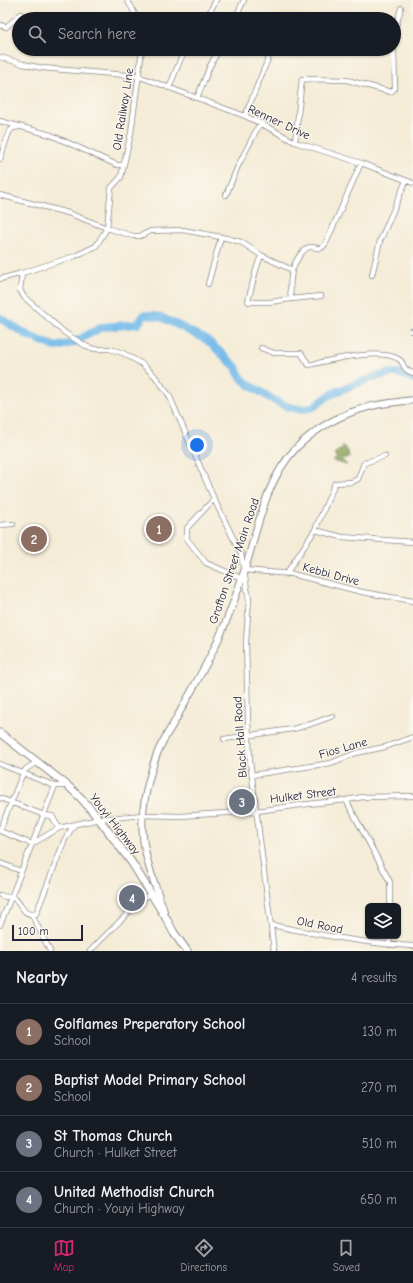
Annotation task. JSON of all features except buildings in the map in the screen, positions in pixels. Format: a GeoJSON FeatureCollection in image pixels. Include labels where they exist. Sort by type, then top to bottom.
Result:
{"type":"FeatureCollection","features":[{"type":"Feature","properties":{"kind":"main road","name":"Youyi Highway"},"geometry":{"type":"LineString","coordinates":[[0,733],[68,786],[99,818],[132,863],[174,933],[187,951]]}},
{"type":"Feature","properties":{"kind":"street"},"geometry":{"type":"LineString","coordinates":[[127,0],[134,12]]}},
{"type":"Feature","properties":{"kind":"street"},"geometry":{"type":"LineString","coordinates":[[210,12],[216,0]]}},
{"type":"Feature","properties":{"kind":"street"},"geometry":{"type":"LineString","coordinates":[[238,12],[244,0]]}},
{"type":"Feature","properties":{"kind":"street"},"geometry":{"type":"LineString","coordinates":[[400,12],[401,8]]}},
{"type":"Feature","properties":{"kind":"street"},"geometry":{"type":"LineString","coordinates":[[0,26],[6,27],[12,22]]}},
{"type":"Feature","properties":{"kind":"street","name":"Renner Drive"},"geometry":{"type":"LineString","coordinates":[[0,56],[23,64],[42,68],[138,76],[245,116],[295,142],[361,163],[413,183]]}},
{"type":"Feature","properties":{"kind":"street","name":"Old Railway Line"},"geometry":{"type":"LineString","coordinates":[[0,279],[75,256],[96,246],[107,228],[110,188],[120,177],[131,134],[141,56]]}},
{"type":"Feature","properties":{"kind":"street"},"geometry":{"type":"LineString","coordinates":[[169,88],[183,56]]}},
{"type":"Feature","properties":{"kind":"street"},"geometry":{"type":"LineString","coordinates":[[197,98],[215,56]]}},
{"type":"Feature","properties":{"kind":"street"},"geometry":{"type":"LineString","coordinates":[[295,142],[302,79],[346,80],[391,92],[395,88],[394,56]]}},
{"type":"Feature","properties":{"kind":"street"},"geometry":{"type":"LineString","coordinates":[[245,116],[268,59]]}},
{"type":"Feature","properties":{"kind":"street"},"geometry":{"type":"LineString","coordinates":[[0,120],[51,135],[117,165],[123,165]]}},
{"type":"Feature","properties":{"kind":"street"},"geometry":{"type":"LineString","coordinates":[[226,195],[238,166],[260,123]]}},
{"type":"Feature","properties":{"kind":"street"},"geometry":{"type":"LineString","coordinates":[[0,156],[8,132],[13,128],[21,126]]}},
{"type":"Feature","properties":{"kind":"street"},"geometry":{"type":"LineString","coordinates":[[291,299],[290,290],[292,270],[301,252],[309,247],[319,249],[323,248],[361,163]]}},
{"type":"Feature","properties":{"kind":"street"},"geometry":{"type":"LineString","coordinates":[[372,274],[380,241],[406,181]]}},
{"type":"Feature","properties":{"kind":"street"},"geometry":{"type":"LineString","coordinates":[[0,195],[68,213],[133,236],[140,236],[151,231],[183,230],[242,242],[261,256],[292,270]]}},
{"type":"Feature","properties":{"kind":"street"},"geometry":{"type":"LineString","coordinates":[[208,284],[221,237]]}},
{"type":"Feature","properties":{"kind":"street"},"geometry":{"type":"LineString","coordinates":[[261,256],[256,270],[249,302],[270,302],[321,296]]}},
{"type":"Feature","properties":{"kind":"street","name":"Black Hall Road"},"geometry":{"type":"LineString","coordinates":[[22,273],[20,290],[24,297],[65,333],[86,346],[94,349],[110,350],[123,354],[142,364],[154,375],[169,395],[214,499],[241,554],[249,600],[246,642],[248,736],[274,951]]}},
{"type":"Feature","properties":{"kind":"street"},"geometry":{"type":"LineString","coordinates":[[261,348],[274,353],[301,353],[310,365],[335,359],[376,354],[401,361],[406,369],[413,373]]}},
{"type":"Feature","properties":{"kind":"street","name":"Grafton Street Main Road"},"geometry":{"type":"LineString","coordinates":[[166,918],[145,851],[143,815],[146,790],[157,753],[208,661],[222,632],[244,570],[253,536],[278,471],[295,449],[313,432],[327,424],[347,414],[374,406],[413,400]]}},
{"type":"Feature","properties":{"kind":"street"},"geometry":{"type":"LineString","coordinates":[[286,574],[315,530],[335,483],[352,482],[358,479],[364,464],[385,456]]}},
{"type":"Feature","properties":{"kind":"street"},"geometry":{"type":"LineString","coordinates":[[214,499],[187,528],[187,539],[206,563],[241,578]]}},
{"type":"Feature","properties":{"kind":"street"},"geometry":{"type":"LineString","coordinates":[[0,525],[13,524]]}},
{"type":"Feature","properties":{"kind":"street"},"geometry":{"type":"LineString","coordinates":[[315,530],[342,537],[413,542]]}},
{"type":"Feature","properties":{"kind":"street","name":"Kebbi Drive"},"geometry":{"type":"LineString","coordinates":[[244,570],[286,574],[362,592],[413,601]]}},
{"type":"Feature","properties":{"kind":"street"},"geometry":{"type":"LineString","coordinates":[[224,739],[294,729],[333,716]]}},
{"type":"Feature","properties":{"kind":"street","name":"Fios Lane"},"geometry":{"type":"LineString","coordinates":[[252,775],[331,763],[356,753],[385,747],[413,737]]}},
{"type":"Feature","properties":{"kind":"street"},"geometry":{"type":"LineString","coordinates":[[32,844],[0,831],[23,773],[26,769],[37,762]]}},
{"type":"Feature","properties":{"kind":"street"},"geometry":{"type":"LineString","coordinates":[[0,764],[55,786],[68,786]]}},
{"type":"Feature","properties":{"kind":"street"},"geometry":{"type":"LineString","coordinates":[[0,925],[55,786]]}},
{"type":"Feature","properties":{"kind":"street","name":"Hulket Street"},"geometry":{"type":"LineString","coordinates":[[59,828],[99,818],[143,815],[180,816],[257,811],[363,797],[413,796]]}},
{"type":"Feature","properties":{"kind":"street"},"geometry":{"type":"LineString","coordinates":[[0,798],[44,815],[52,816],[59,828],[32,844]]}},
{"type":"Feature","properties":{"kind":"street"},"geometry":{"type":"LineString","coordinates":[[346,800],[390,882],[390,903]]}},
{"type":"Feature","properties":{"kind":"street"},"geometry":{"type":"LineString","coordinates":[[11,896],[15,898],[26,914],[36,914],[65,839],[75,825]]}},
{"type":"Feature","properties":{"kind":"street"},"geometry":{"type":"LineString","coordinates":[[0,863],[22,871]]}},
{"type":"Feature","properties":{"kind":"street"},"geometry":{"type":"LineString","coordinates":[[90,951],[150,893]]}},
{"type":"Feature","properties":{"kind":"street"},"geometry":{"type":"LineString","coordinates":[[0,895],[6,898],[11,896]]}},
{"type":"Feature","properties":{"kind":"street"},"geometry":{"type":"LineString","coordinates":[[32,915],[50,951]]}},
{"type":"Feature","properties":{"kind":"street","name":"Old Road"},"geometry":{"type":"LineString","coordinates":[[271,925],[343,939],[389,945],[413,946]]}},
{"type":"Feature","properties":{"kind":"street"},"geometry":{"type":"LineString","coordinates":[[389,945],[390,939]]}},
{"type":"Feature","properties":{"kind":"green space"},"geometry":{"type":"Polygon","coordinates":[[[343,445],[348,451],[349,458],[342,460],[347,465],[333,461],[337,459],[334,455],[339,450],[343,450],[343,445]]]}},
{"type":"Feature","properties":{"kind":"waterway"},"geometry":{"type":"LineString","coordinates":[[0,318],[29,336],[56,347],[73,343],[102,327],[138,324],[144,315],[163,318],[207,340],[236,367],[239,375],[248,384],[278,403],[300,409],[313,407],[330,395],[388,373],[398,374],[413,379]]}},
{"type":"Feature","properties":{"kind":"place","name":"Golflames Preperatory School"},"geometry":{"type":"Point","coordinates":[159,529]}},
{"type":"Feature","properties":{"kind":"place","name":"Baptist Model Primary School"},"geometry":{"type":"Point","coordinates":[34,539]}},
{"type":"Feature","properties":{"kind":"place","name":"St Thomas Church"},"geometry":{"type":"Point","coordinates":[242,802]}},
{"type":"Feature","properties":{"kind":"place","name":"United Methodist Church"},"geometry":{"type":"Point","coordinates":[132,898]}}]}
